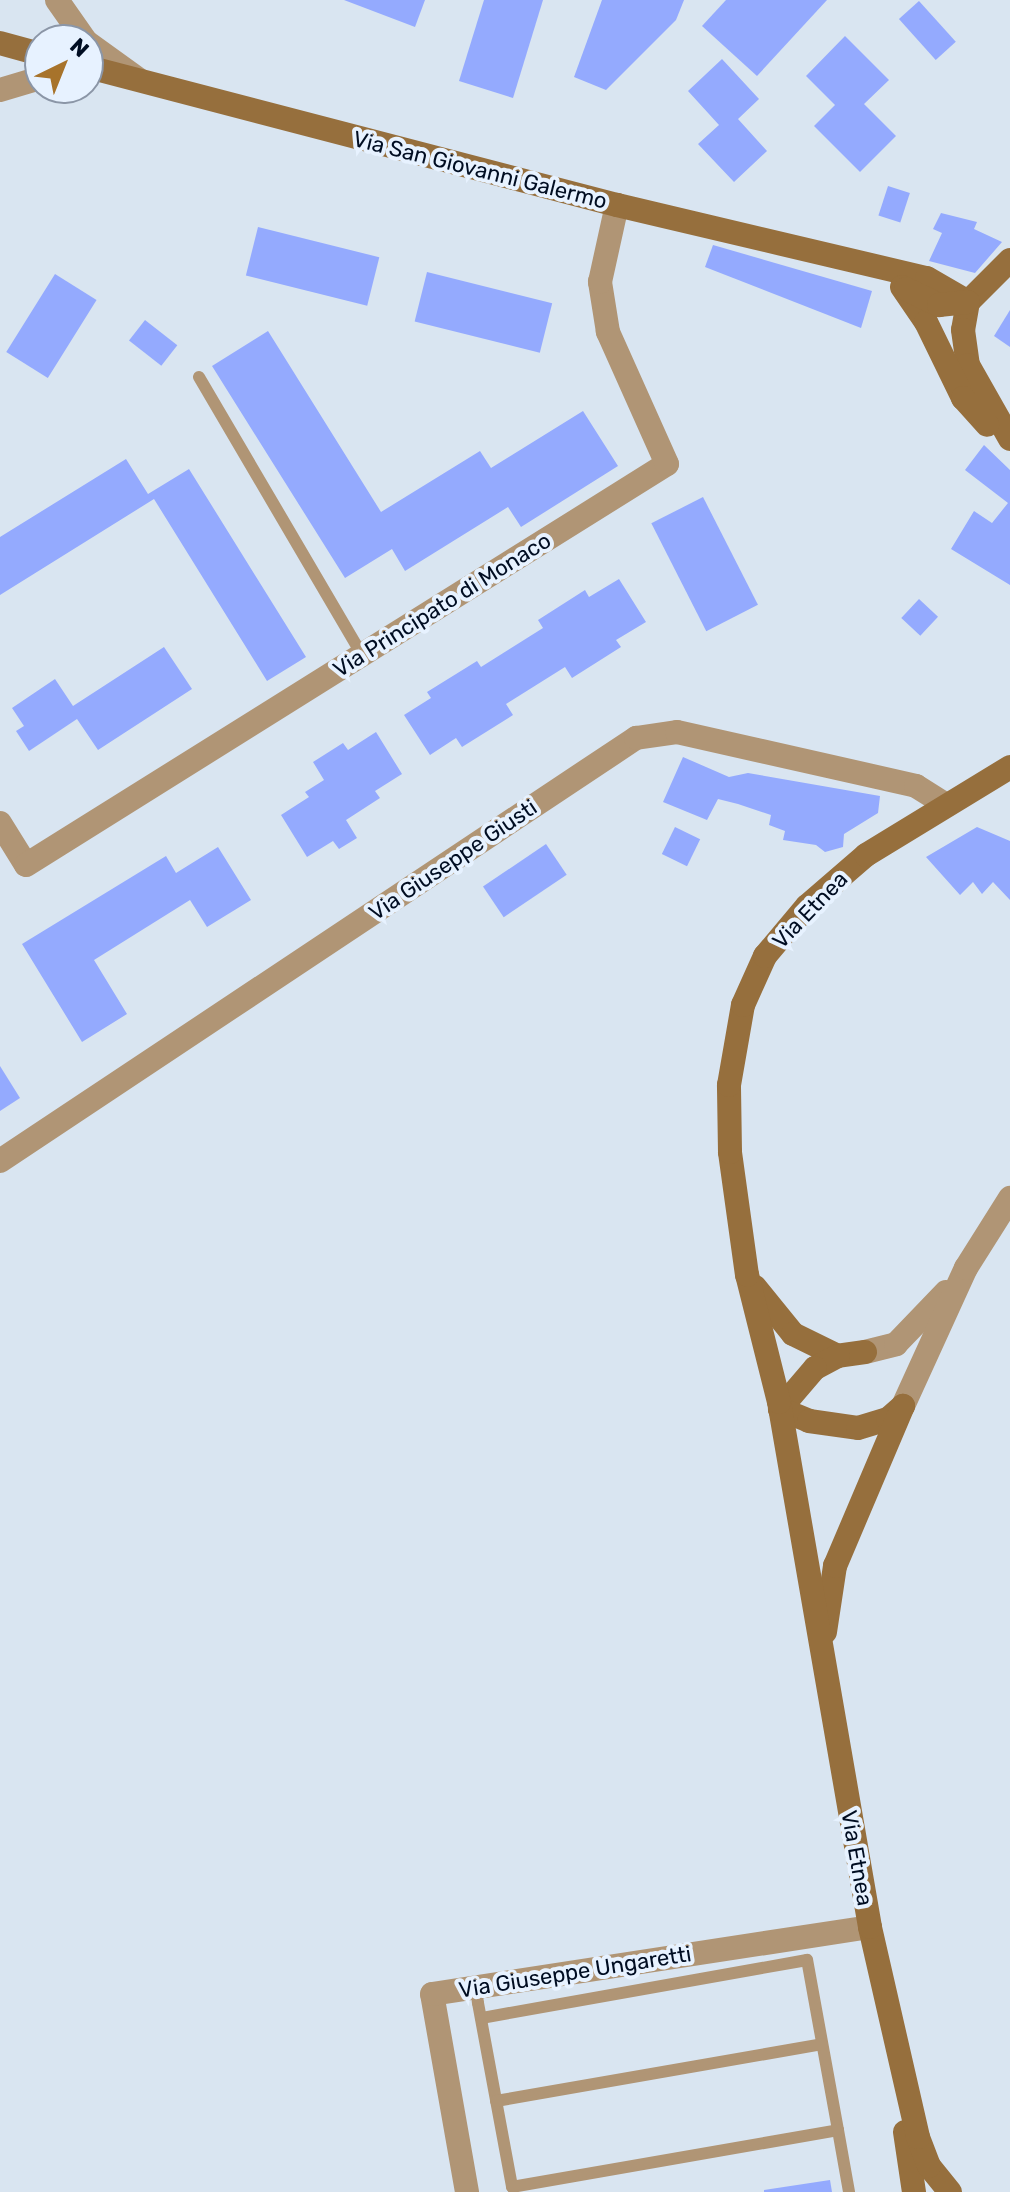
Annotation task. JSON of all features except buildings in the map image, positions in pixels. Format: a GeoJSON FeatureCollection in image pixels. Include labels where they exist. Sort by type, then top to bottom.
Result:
{"type":"FeatureCollection","features":[{"type":"Feature","properties":{"kind":"main road"},"geometry":{"type":"LineString","coordinates":[[0,43],[24,50]]}},
{"type":"Feature","properties":{"kind":"main road","name":"Via San Giovanni Galermo"},"geometry":{"type":"LineString","coordinates":[[104,73],[617,205],[874,268],[927,278],[968,302]]}},
{"type":"Feature","properties":{"kind":"main road"},"geometry":{"type":"LineString","coordinates":[[1010,260],[968,302],[963,330],[968,365],[1010,439]]}},
{"type":"Feature","properties":{"kind":"main road"},"geometry":{"type":"LineString","coordinates":[[874,268],[902,287],[939,305],[968,302]]}},
{"type":"Feature","properties":{"kind":"main road"},"geometry":{"type":"LineString","coordinates":[[902,287],[926,322],[963,398],[1010,445]]}},
{"type":"Feature","properties":{"kind":"main road","name":"Via Etnea"},"geometry":{"type":"LineString","coordinates":[[914,2192],[896,2058],[821,1659],[780,1409],[747,1275],[730,1152],[729,1085],[743,1005],[765,956],[807,906],[866,855],[1010,767]]}},
{"type":"Feature","properties":{"kind":"main road"},"geometry":{"type":"LineString","coordinates":[[747,1275],[793,1334],[838,1356]]}},
{"type":"Feature","properties":{"kind":"main road"},"geometry":{"type":"LineString","coordinates":[[865,1352],[838,1356],[815,1368],[780,1409],[809,1421],[858,1428],[888,1419],[903,1406]]}},
{"type":"Feature","properties":{"kind":"main road"},"geometry":{"type":"LineString","coordinates":[[821,1659],[835,1566],[903,1406]]}},
{"type":"Feature","properties":{"kind":"main road","name":"Via Etnea"},"geometry":{"type":"LineString","coordinates":[[896,2058],[929,2166],[950,2192]]}},
{"type":"Feature","properties":{"kind":"street"},"geometry":{"type":"LineString","coordinates":[[57,0],[74,24]]}},
{"type":"Feature","properties":{"kind":"street"},"geometry":{"type":"LineString","coordinates":[[104,55],[143,83]]}},
{"type":"Feature","properties":{"kind":"street"},"geometry":{"type":"LineString","coordinates":[[0,90],[24,83]]}},
{"type":"Feature","properties":{"kind":"street","name":"Via Principato di Monaco"},"geometry":{"type":"LineString","coordinates":[[0,823],[26,865],[667,464],[608,332],[600,282],[617,205]]}},
{"type":"Feature","properties":{"kind":"street","name":"Via Giuseppe Giusti"},"geometry":{"type":"LineString","coordinates":[[0,1161],[636,738],[677,732],[916,786],[947,805]]}},
{"type":"Feature","properties":{"kind":"street"},"geometry":{"type":"LineString","coordinates":[[903,1406],[966,1268],[1010,1198]]}},
{"type":"Feature","properties":{"kind":"street"},"geometry":{"type":"LineString","coordinates":[[865,1352],[896,1344],[966,1268]]}},
{"type":"Feature","properties":{"kind":"street","name":"Via Giuseppe Ungaretti"},"geometry":{"type":"LineString","coordinates":[[467,2192],[432,1994],[870,1927]]}},
{"type":"Feature","properties":{"kind":"lane"},"geometry":{"type":"LineString","coordinates":[[199,377],[362,655]]}},
{"type":"Feature","properties":{"kind":"lane"},"geometry":{"type":"LineString","coordinates":[[481,2018],[807,1960],[849,2192]]}},
{"type":"Feature","properties":{"kind":"lane"},"geometry":{"type":"LineString","coordinates":[[476,1987],[512,2187],[838,2130]]}},
{"type":"Feature","properties":{"kind":"lane"},"geometry":{"type":"LineString","coordinates":[[496,2101],[822,2044]]}}]}
